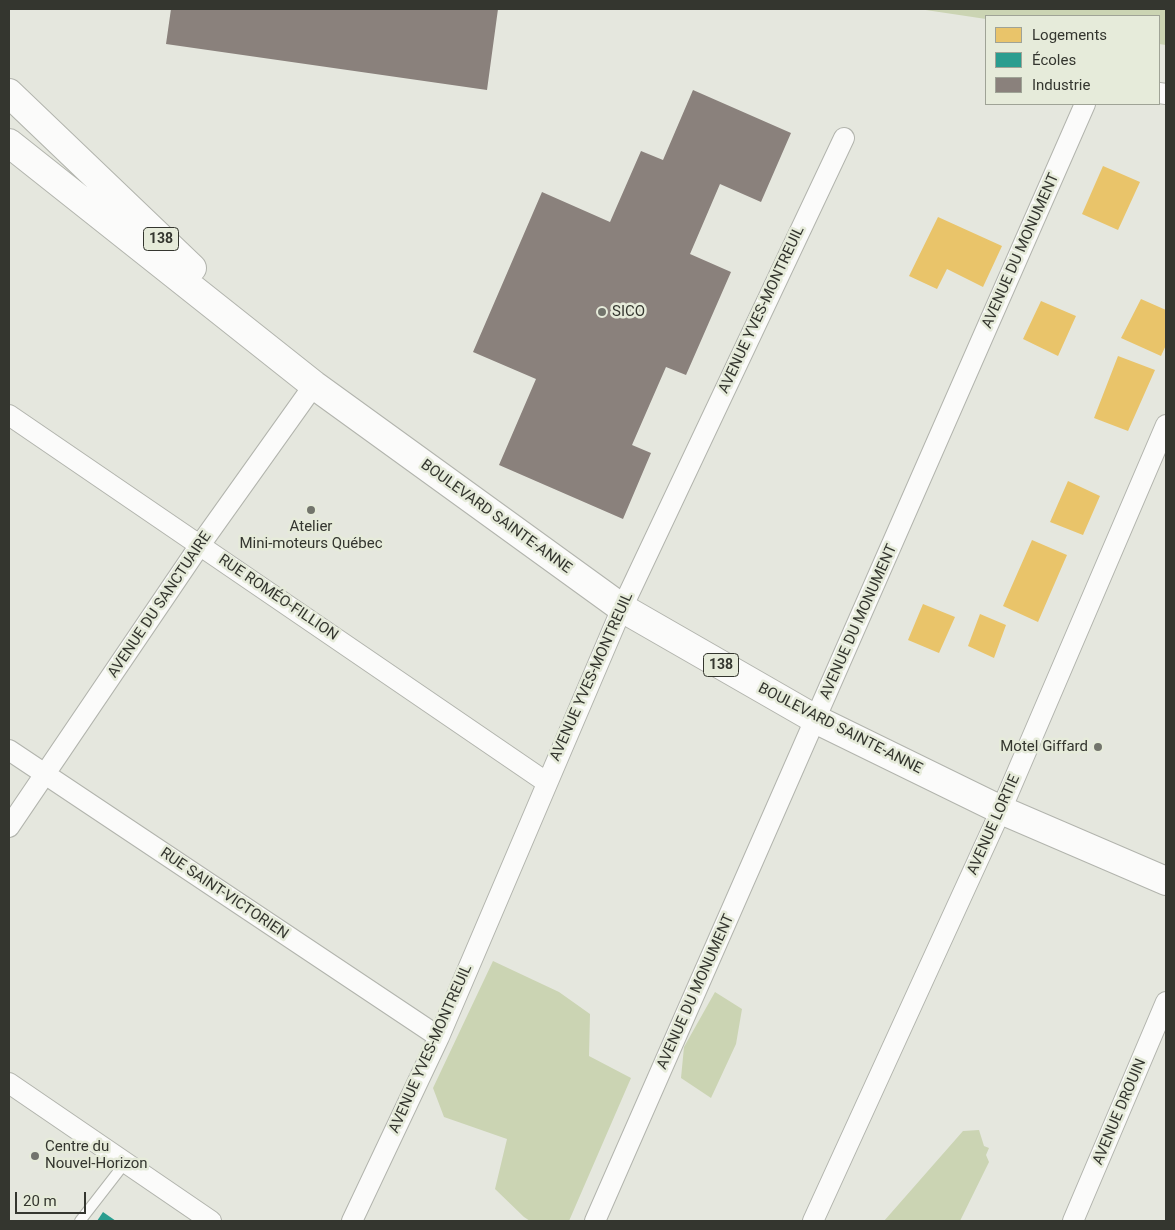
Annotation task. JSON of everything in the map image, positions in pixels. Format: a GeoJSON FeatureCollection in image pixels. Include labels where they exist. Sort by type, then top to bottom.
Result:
{"type":"FeatureCollection","features":[{"type":"Feature","properties":{"kind":"main road","name":"BOULEVARD SAINTE-ANNE"},"geometry":{"type":"LineString","coordinates":[[9,93],[314,385]]}},
{"type":"Feature","properties":{"kind":"main road","name":"BOULEVARD SAINTE-ANNE"},"geometry":{"type":"LineString","coordinates":[[9,143],[314,385],[622,608],[817,720],[1001,810],[1166,881]]}},
{"type":"Feature","properties":{"kind":"street","name":"AVENUE DU MONUMENT"},"geometry":{"type":"LineString","coordinates":[[595,1221],[817,720],[1085,105]]}},
{"type":"Feature","properties":{"kind":"street","name":"AVENUE YVES-MONTREUIL"},"geometry":{"type":"LineString","coordinates":[[352,1221],[439,1037],[546,782],[622,608],[844,138]]}},
{"type":"Feature","properties":{"kind":"street","name":"AVENUE DU SANCTUAIRE"},"geometry":{"type":"LineString","coordinates":[[9,827],[200,545],[314,385]]}},
{"type":"Feature","properties":{"kind":"street","name":"RUE ROMÉO-FILLION"},"geometry":{"type":"LineString","coordinates":[[9,415],[546,782]]}},
{"type":"Feature","properties":{"kind":"street","name":"AVENUE LORTIE"},"geometry":{"type":"LineString","coordinates":[[813,1221],[1001,810],[1166,425]]}},
{"type":"Feature","properties":{"kind":"street","name":"RUE SAINT-VICTORIEN"},"geometry":{"type":"LineString","coordinates":[[9,750],[439,1037]]}},
{"type":"Feature","properties":{"kind":"street","name":"AVENUE DROUIN"},"geometry":{"type":"LineString","coordinates":[[1073,1221],[1166,1002]]}},
{"type":"Feature","properties":{"kind":"street"},"geometry":{"type":"LineString","coordinates":[[9,1084],[211,1221]]}},
{"type":"Feature","properties":{"kind":"lane"},"geometry":{"type":"LineString","coordinates":[[80,1221],[124,1163]]}},
{"type":"Feature","properties":{"kind":"green space"},"geometry":{"type":"Polygon","coordinates":[[[919,9],[1166,9],[1166,45],[1160,44],[1160,15],[985,15],[985,19],[919,9]]]}},
{"type":"Feature","properties":{"kind":"green space"},"geometry":{"type":"Polygon","coordinates":[[[493,961],[559,992],[590,1014],[589,1056],[631,1078],[569,1221],[530,1221],[495,1189],[507,1139],[444,1117],[433,1088],[493,961]]]}},
{"type":"Feature","properties":{"kind":"green space"},"geometry":{"type":"Polygon","coordinates":[[[715,992],[742,1009],[736,1044],[711,1098],[681,1078],[684,1047],[715,992]]]}},
{"type":"Feature","properties":{"kind":"green space"},"geometry":{"type":"Polygon","coordinates":[[[979,1130],[984,1146],[989,1148],[986,1155],[989,1162],[960,1221],[884,1221],[963,1131],[979,1130]]]}},
{"type":"Feature","properties":{"kind":"building: Logements"},"geometry":{"type":"Polygon","coordinates":[[[1103,166],[1140,182],[1118,230],[1082,214],[1103,166]]]}},
{"type":"Feature","properties":{"kind":"building: Logements"},"geometry":{"type":"Polygon","coordinates":[[[938,217],[1002,246],[983,287],[947,269],[937,289],[909,276],[938,217]]]}},
{"type":"Feature","properties":{"kind":"building: Logements"},"geometry":{"type":"Polygon","coordinates":[[[1141,299],[1166,310],[1166,345],[1161,356],[1121,338],[1141,299]]]}},
{"type":"Feature","properties":{"kind":"building: Logements"},"geometry":{"type":"Polygon","coordinates":[[[1041,301],[1076,316],[1058,356],[1023,339],[1041,301]]]}},
{"type":"Feature","properties":{"kind":"building: Logements"},"geometry":{"type":"Polygon","coordinates":[[[1118,356],[1155,370],[1128,431],[1094,418],[1118,356]]]}},
{"type":"Feature","properties":{"kind":"building: Logements"},"geometry":{"type":"Polygon","coordinates":[[[1068,481],[1100,496],[1083,535],[1050,522],[1068,481]]]}},
{"type":"Feature","properties":{"kind":"building: Logements"},"geometry":{"type":"Polygon","coordinates":[[[1032,540],[1067,555],[1038,622],[1003,606],[1032,540]]]}},
{"type":"Feature","properties":{"kind":"building: Logements"},"geometry":{"type":"Polygon","coordinates":[[[923,604],[955,617],[939,653],[908,640],[923,604]]]}},
{"type":"Feature","properties":{"kind":"building: Logements"},"geometry":{"type":"Polygon","coordinates":[[[980,614],[1006,625],[994,658],[968,646],[980,614]]]}},
{"type":"Feature","properties":{"kind":"building: Écoles","name":"Centre du Nouvel-Horizon"},"geometry":{"type":"Polygon","coordinates":[[[103,1212],[116,1221],[97,1221],[103,1212]]]}},
{"type":"Feature","properties":{"kind":"building: Industrie"},"geometry":{"type":"Polygon","coordinates":[[[171,9],[498,9],[487,90],[166,44],[171,9]]]}},
{"type":"Feature","properties":{"kind":"building: Industrie","name":"SICO"},"geometry":{"type":"Polygon","coordinates":[[[693,90],[791,133],[761,202],[720,184],[690,254],[731,272],[686,375],[666,367],[632,445],[651,453],[623,519],[499,465],[536,379],[473,352],[542,192],[610,222],[641,151],[663,160],[693,90]]]}},
{"type":"Feature","properties":{"kind":"place","name":"SICO"},"geometry":{"type":"Point","coordinates":[602,312]}},
{"type":"Feature","properties":{"kind":"place","name":"Atelier Mini-moteurs Québec"},"geometry":{"type":"Point","coordinates":[311,510]}},
{"type":"Feature","properties":{"kind":"place","name":"Motel Giffard"},"geometry":{"type":"Point","coordinates":[1098,747]}},
{"type":"Feature","properties":{"kind":"place","name":"Centre du Nouvel-Horizon"},"geometry":{"type":"Point","coordinates":[35,1156]}}]}
